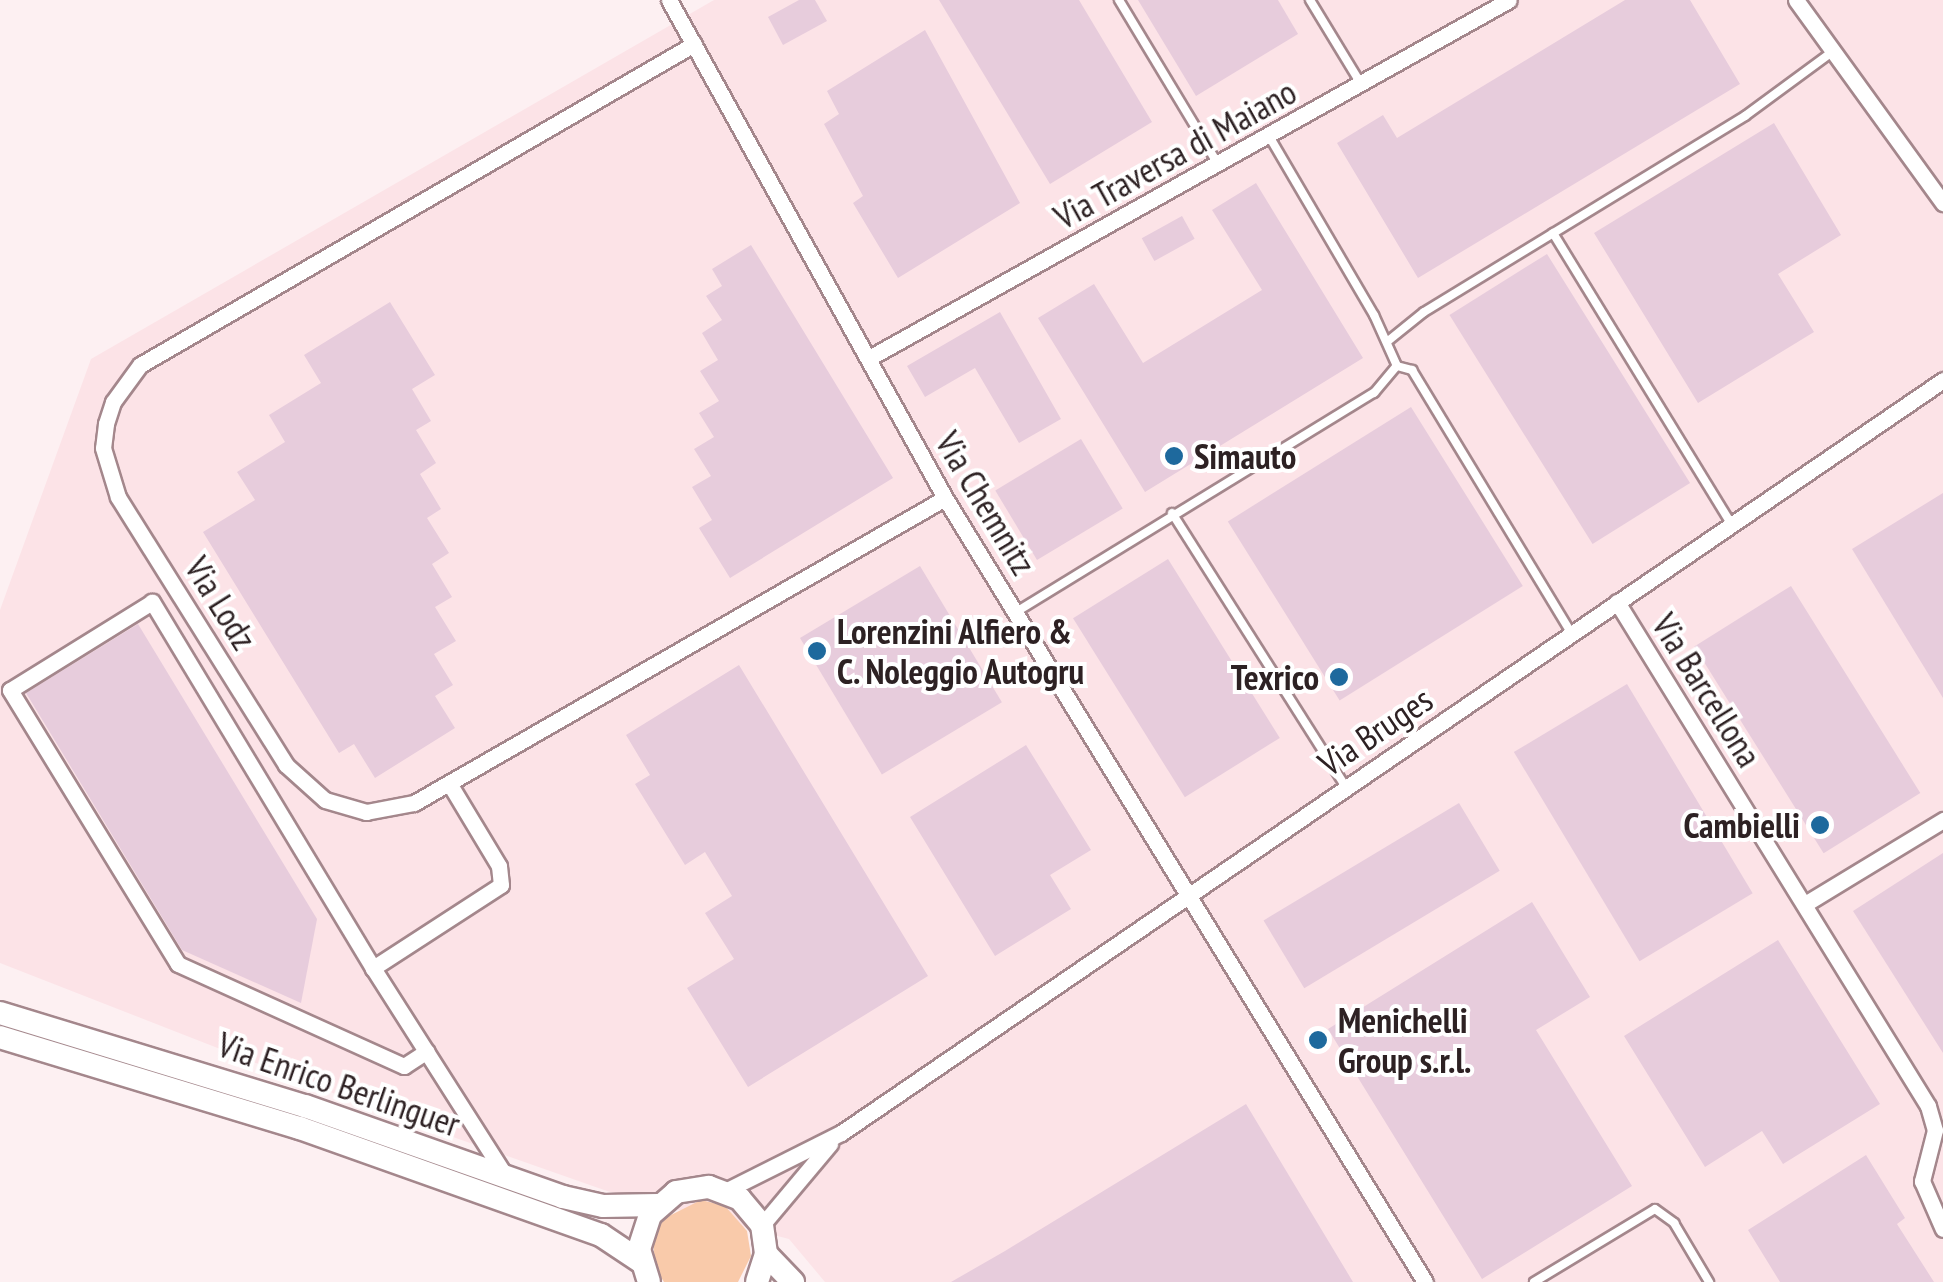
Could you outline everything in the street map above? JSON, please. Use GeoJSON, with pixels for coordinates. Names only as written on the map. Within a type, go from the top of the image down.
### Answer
{"type":"FeatureCollection","features":[{"type":"Feature","properties":{"kind":"main road","name":"Via Enrico Berlinguer"},"geometry":{"type":"LineString","coordinates":[[0,1013],[305,1106],[589,1204],[658,1205]]}},
{"type":"Feature","properties":{"kind":"main road","name":"Via Enrico Berlinguer"},"geometry":{"type":"LineString","coordinates":[[0,1037],[336,1140],[602,1236],[644,1272]]}},
{"type":"Feature","properties":{"kind":"main road","name":"Via Enrico Berlinguer"},"geometry":{"type":"LineString","coordinates":[[644,1272],[644,1226],[658,1205],[687,1189],[727,1190]]}},
{"type":"Feature","properties":{"kind":"main road"},"geometry":{"type":"LineString","coordinates":[[727,1190],[762,1225],[766,1254],[758,1282]]}},
{"type":"Feature","properties":{"kind":"main road"},"geometry":{"type":"LineString","coordinates":[[766,1254],[793,1282]]}},
{"type":"Feature","properties":{"kind":"street","name":"Via Chemnitz"},"geometry":{"type":"LineString","coordinates":[[669,0],[946,498],[1425,1282]]}},
{"type":"Feature","properties":{"kind":"street","name":"Via Traversa di Maiano"},"geometry":{"type":"LineString","coordinates":[[869,358],[1509,0]]}},
{"type":"Feature","properties":{"kind":"street"},"geometry":{"type":"LineString","coordinates":[[1796,0],[1943,203]]}},
{"type":"Feature","properties":{"kind":"street","name":"Via Lodz"},"geometry":{"type":"LineString","coordinates":[[694,44],[155,354],[113,402],[103,448],[118,496],[296,778],[326,800],[366,812],[402,809],[946,498]]}},
{"type":"Feature","properties":{"kind":"street","name":"Via Bruges"},"geometry":{"type":"LineString","coordinates":[[727,1190],[840,1133],[1943,380]]}},
{"type":"Feature","properties":{"kind":"street"},"geometry":{"type":"LineString","coordinates":[[427,1051],[404,1066],[178,964],[10,690],[152,602],[373,968],[427,1051],[507,1178]]}},
{"type":"Feature","properties":{"kind":"street","name":"Via Barcellona"},"geometry":{"type":"LineString","coordinates":[[1617,602],[1934,1116],[1922,1181],[1943,1229]]}},
{"type":"Feature","properties":{"kind":"street"},"geometry":{"type":"LineString","coordinates":[[373,968],[501,885],[499,866],[449,783]]}},
{"type":"Feature","properties":{"kind":"street"},"geometry":{"type":"LineString","coordinates":[[1805,904],[1943,820]]}},
{"type":"Feature","properties":{"kind":"street","name":"Via Bruges"},"geometry":{"type":"LineString","coordinates":[[762,1225],[840,1133]]}},
{"type":"Feature","properties":{"kind":"lane"},"geometry":{"type":"LineString","coordinates":[[1119,0],[1218,164]]}},
{"type":"Feature","properties":{"kind":"lane"},"geometry":{"type":"LineString","coordinates":[[1310,0],[1361,84]]}},
{"type":"Feature","properties":{"kind":"lane"},"geometry":{"type":"LineString","coordinates":[[1388,342],[1553,233],[1745,116],[1833,51]]}},
{"type":"Feature","properties":{"kind":"lane"},"geometry":{"type":"LineString","coordinates":[[1268,136],[1388,342],[1397,366]]}},
{"type":"Feature","properties":{"kind":"lane"},"geometry":{"type":"LineString","coordinates":[[1553,233],[1732,525]]}},
{"type":"Feature","properties":{"kind":"lane"},"geometry":{"type":"LineString","coordinates":[[1016,612],[1172,513],[1374,393],[1397,366]]}},
{"type":"Feature","properties":{"kind":"lane"},"geometry":{"type":"LineString","coordinates":[[1397,366],[1412,370],[1571,633]]}},
{"type":"Feature","properties":{"kind":"lane"},"geometry":{"type":"LineString","coordinates":[[1172,513],[1346,787]]}},
{"type":"Feature","properties":{"kind":"lane"},"geometry":{"type":"LineString","coordinates":[[1534,1282],[1655,1209],[1674,1223],[1709,1282]]}},
{"type":"Feature","properties":{"kind":"shaded area"},"geometry":{"type":"Polygon","coordinates":[[[714,0],[1943,0],[1943,1282],[825,1282],[789,1239],[607,1191],[379,1111],[0,963],[0,610],[91,359],[714,0]]]}},
{"type":"Feature","properties":{"kind":"shaded area"},"geometry":{"type":"Polygon","coordinates":[[[701,1200],[725,1206],[747,1231],[751,1256],[738,1282],[664,1282],[656,1269],[653,1243],[663,1219],[701,1200]]]}},
{"type":"Feature","properties":{"kind":"building"},"geometry":{"type":"Polygon","coordinates":[[[799,0],[815,0],[827,21],[783,45],[768,17],[799,0]]]}},
{"type":"Feature","properties":{"kind":"building"},"geometry":{"type":"Polygon","coordinates":[[[939,0],[1079,0],[1152,122],[1050,184],[939,0]]]}},
{"type":"Feature","properties":{"kind":"building"},"geometry":{"type":"Polygon","coordinates":[[[1138,0],[1278,0],[1298,34],[1196,96],[1138,0]]]}},
{"type":"Feature","properties":{"kind":"building"},"geometry":{"type":"Polygon","coordinates":[[[1625,0],[1690,0],[1740,84],[1418,278],[1337,143],[1383,115],[1397,138],[1625,0]]]}},
{"type":"Feature","properties":{"kind":"building"},"geometry":{"type":"Polygon","coordinates":[[[925,30],[1020,203],[898,278],[853,203],[863,196],[824,124],[839,114],[827,91],[925,30]]]}},
{"type":"Feature","properties":{"kind":"building"},"geometry":{"type":"Polygon","coordinates":[[[1774,123],[1841,235],[1778,274],[1814,332],[1698,403],[1594,233],[1774,123]]]}},
{"type":"Feature","properties":{"kind":"building"},"geometry":{"type":"Polygon","coordinates":[[[1256,183],[1363,358],[1145,492],[1038,318],[1094,284],[1143,363],[1262,290],[1212,210],[1256,183]]]}},
{"type":"Feature","properties":{"kind":"building"},"geometry":{"type":"Polygon","coordinates":[[[1182,216],[1195,239],[1154,261],[1142,238],[1182,216]]]}},
{"type":"Feature","properties":{"kind":"building"},"geometry":{"type":"Polygon","coordinates":[[[751,245],[893,478],[730,578],[699,528],[712,520],[692,487],[711,476],[694,449],[714,437],[699,413],[719,401],[700,371],[718,360],[702,333],[722,320],[706,296],[722,286],[712,269],[751,245]]]}},
{"type":"Feature","properties":{"kind":"building"},"geometry":{"type":"Polygon","coordinates":[[[1547,254],[1690,483],[1593,544],[1449,315],[1547,254]]]}},
{"type":"Feature","properties":{"kind":"building"},"geometry":{"type":"Polygon","coordinates":[[[390,302],[435,375],[412,389],[431,421],[416,430],[436,463],[420,474],[441,509],[427,518],[449,553],[432,564],[452,597],[435,607],[456,641],[434,654],[453,685],[435,696],[455,728],[375,778],[354,744],[339,753],[203,532],[255,500],[237,472],[285,442],[269,415],[321,383],[304,355],[390,302]]]}},
{"type":"Feature","properties":{"kind":"building"},"geometry":{"type":"Polygon","coordinates":[[[1000,312],[1061,419],[1019,443],[975,368],[925,397],[907,366],[1000,312]]]}},
{"type":"Feature","properties":{"kind":"building"},"geometry":{"type":"Polygon","coordinates":[[[1411,407],[1523,586],[1340,700],[1228,521],[1411,407]]]}},
{"type":"Feature","properties":{"kind":"building"},"geometry":{"type":"Polygon","coordinates":[[[1081,439],[1123,508],[1037,560],[995,491],[1081,439]]]}},
{"type":"Feature","properties":{"kind":"building"},"geometry":{"type":"Polygon","coordinates":[[[1943,493],[1943,698],[1852,549],[1943,493]]]}},
{"type":"Feature","properties":{"kind":"building"},"geometry":{"type":"Polygon","coordinates":[[[1168,559],[1280,738],[1185,797],[1073,618],[1168,559]]]}},
{"type":"Feature","properties":{"kind":"building"},"geometry":{"type":"Polygon","coordinates":[[[920,566],[1002,702],[882,774],[800,638],[920,566]]]}},
{"type":"Feature","properties":{"kind":"building"},"geometry":{"type":"Polygon","coordinates":[[[1791,586],[1920,793],[1824,853],[1694,646],[1791,586]]]}},
{"type":"Feature","properties":{"kind":"building"},"geometry":{"type":"Polygon","coordinates":[[[138,624],[317,919],[301,1003],[182,950],[26,693],[138,624]]]}},
{"type":"Feature","properties":{"kind":"building"},"geometry":{"type":"Polygon","coordinates":[[[739,665],[928,976],[748,1087],[687,988],[734,959],[705,913],[732,896],[705,852],[685,865],[635,784],[650,775],[626,735],[739,665]]]}},
{"type":"Feature","properties":{"kind":"building"},"geometry":{"type":"Polygon","coordinates":[[[1627,684],[1753,893],[1640,961],[1514,752],[1627,684]]]}},
{"type":"Feature","properties":{"kind":"building"},"geometry":{"type":"Polygon","coordinates":[[[1026,745],[1091,850],[1050,875],[1071,909],[995,956],[910,817],[1026,745]]]}},
{"type":"Feature","properties":{"kind":"building"},"geometry":{"type":"Polygon","coordinates":[[[1459,803],[1500,871],[1304,988],[1264,920],[1459,803]]]}},
{"type":"Feature","properties":{"kind":"building"},"geometry":{"type":"Polygon","coordinates":[[[1943,853],[1943,1053],[1853,911],[1943,853]]]}},
{"type":"Feature","properties":{"kind":"building"},"geometry":{"type":"Polygon","coordinates":[[[1532,902],[1590,997],[1536,1030],[1632,1186],[1482,1279],[1328,1029],[1532,902]]]}},
{"type":"Feature","properties":{"kind":"building"},"geometry":{"type":"Polygon","coordinates":[[[1778,940],[1880,1104],[1783,1164],[1762,1131],[1705,1167],[1624,1036],[1778,940]]]}},
{"type":"Feature","properties":{"kind":"building"},"geometry":{"type":"Polygon","coordinates":[[[1246,1104],[1353,1282],[951,1282],[1005,1251],[1246,1104]]]}},
{"type":"Feature","properties":{"kind":"building"},"geometry":{"type":"Polygon","coordinates":[[[1866,1155],[1905,1218],[1897,1224],[1934,1282],[1780,1282],[1748,1230],[1866,1155]]]}},
{"type":"Feature","properties":{"kind":"place","name":"Simauto"},"geometry":{"type":"Point","coordinates":[1174,456]}},
{"type":"Feature","properties":{"kind":"place","name":"Lorenzini Alfiero & C. Noleggio Autogru"},"geometry":{"type":"Point","coordinates":[817,651]}},
{"type":"Feature","properties":{"kind":"place","name":"Texrico"},"geometry":{"type":"Point","coordinates":[1339,677]}},
{"type":"Feature","properties":{"kind":"place","name":"Cambielli"},"geometry":{"type":"Point","coordinates":[1820,825]}},
{"type":"Feature","properties":{"kind":"place","name":"Menichelli Group s.r.l."},"geometry":{"type":"Point","coordinates":[1318,1040]}}]}
